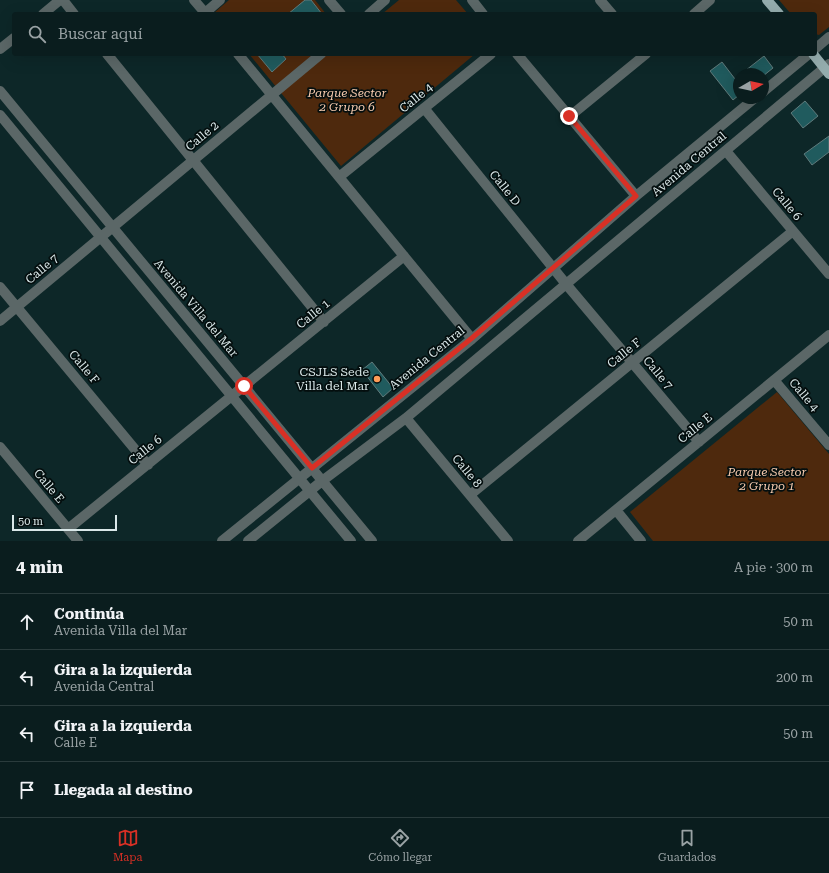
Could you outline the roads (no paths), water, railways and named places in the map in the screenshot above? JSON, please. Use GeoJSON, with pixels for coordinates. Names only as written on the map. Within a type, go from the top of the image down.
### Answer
{"type":"FeatureCollection","features":[{"type":"Feature","properties":{"kind":"main road"},"geometry":{"type":"LineString","coordinates":[[767,0],[777,12]]}},
{"type":"Feature","properties":{"kind":"main road"},"geometry":{"type":"LineString","coordinates":[[815,56],[827,68]]}},
{"type":"Feature","properties":{"kind":"street"},"geometry":{"type":"LineString","coordinates":[[46,12],[62,0],[72,12]]}},
{"type":"Feature","properties":{"kind":"street"},"geometry":{"type":"LineString","coordinates":[[194,0],[203,12]]}},
{"type":"Feature","properties":{"kind":"street"},"geometry":{"type":"LineString","coordinates":[[207,12],[220,0]]}},
{"type":"Feature","properties":{"kind":"street"},"geometry":{"type":"LineString","coordinates":[[329,0],[339,12]]}},
{"type":"Feature","properties":{"kind":"street"},"geometry":{"type":"LineString","coordinates":[[371,12],[386,0]]}},
{"type":"Feature","properties":{"kind":"street"},"geometry":{"type":"LineString","coordinates":[[472,0],[481,12]]}},
{"type":"Feature","properties":{"kind":"street"},"geometry":{"type":"LineString","coordinates":[[600,0],[610,12]]}},
{"type":"Feature","properties":{"kind":"street"},"geometry":{"type":"LineString","coordinates":[[696,12],[710,0]]}},
{"type":"Feature","properties":{"kind":"street"},"geometry":{"type":"LineString","coordinates":[[817,47],[829,37]]}},
{"type":"Feature","properties":{"kind":"street"},"geometry":{"type":"LineString","coordinates":[[0,49],[12,40]]}},
{"type":"Feature","properties":{"kind":"street"},"geometry":{"type":"LineString","coordinates":[[108,56],[324,322]]}},
{"type":"Feature","properties":{"kind":"street"},"geometry":{"type":"LineString","coordinates":[[240,56],[472,338]]}},
{"type":"Feature","properties":{"kind":"street","name":"Calle 2"},"geometry":{"type":"LineString","coordinates":[[101,237],[319,56]]}},
{"type":"Feature","properties":{"kind":"street","name":"Calle 4"},"geometry":{"type":"LineString","coordinates":[[339,177],[489,56]]}},
{"type":"Feature","properties":{"kind":"street"},"geometry":{"type":"LineString","coordinates":[[519,56],[636,196]]}},
{"type":"Feature","properties":{"kind":"street"},"geometry":{"type":"LineString","coordinates":[[569,116],[643,56]]}},
{"type":"Feature","properties":{"kind":"street"},"geometry":{"type":"LineString","coordinates":[[769,87],[807,56]]}},
{"type":"Feature","properties":{"kind":"street","name":"Avenida Central"},"geometry":{"type":"LineString","coordinates":[[248,541],[322,481],[406,418],[827,68]]}},
{"type":"Feature","properties":{"kind":"street","name":"Avenida Villa del Mar"},"geometry":{"type":"LineString","coordinates":[[0,91],[113,227],[238,391],[300,478],[351,541]]}},
{"type":"Feature","properties":{"kind":"street","name":"Avenida Central"},"geometry":{"type":"LineString","coordinates":[[222,541],[472,338],[636,196],[748,104]]}},
{"type":"Feature","properties":{"kind":"street","name":"Calle D"},"geometry":{"type":"LineString","coordinates":[[424,108],[566,284]]}},
{"type":"Feature","properties":{"kind":"street","name":"Avenida Villa del Mar"},"geometry":{"type":"LineString","coordinates":[[0,115],[101,237],[238,391],[312,468],[372,541]]}},
{"type":"Feature","properties":{"kind":"street","name":"Calle 6"},"geometry":{"type":"LineString","coordinates":[[726,151],[829,274]]}},
{"type":"Feature","properties":{"kind":"street","name":"Calle F"},"geometry":{"type":"LineString","coordinates":[[470,496],[793,231]]}},
{"type":"Feature","properties":{"kind":"street","name":"Calle 7"},"geometry":{"type":"LineString","coordinates":[[0,321],[101,237]]}},
{"type":"Feature","properties":{"kind":"street","name":"Calle 1"},"geometry":{"type":"LineString","coordinates":[[238,391],[404,256]]}},
{"type":"Feature","properties":{"kind":"street","name":"Calle 7"},"geometry":{"type":"LineString","coordinates":[[566,284],[699,442]]}},
{"type":"Feature","properties":{"kind":"street","name":"Calle F"},"geometry":{"type":"LineString","coordinates":[[0,287],[148,465]]}},
{"type":"Feature","properties":{"kind":"street","name":"Calle E"},"geometry":{"type":"LineString","coordinates":[[578,541],[829,335]]}},
{"type":"Feature","properties":{"kind":"street","name":"Calle 4"},"geometry":{"type":"LineString","coordinates":[[774,380],[829,445]]}},
{"type":"Feature","properties":{"kind":"street","name":"Calle 6"},"geometry":{"type":"LineString","coordinates":[[68,530],[238,391]]}},
{"type":"Feature","properties":{"kind":"street","name":"Calle 8"},"geometry":{"type":"LineString","coordinates":[[406,418],[508,541]]}},
{"type":"Feature","properties":{"kind":"street","name":"Calle E"},"geometry":{"type":"LineString","coordinates":[[1,451],[78,541]]}},
{"type":"Feature","properties":{"kind":"street"},"geometry":{"type":"LineString","coordinates":[[616,510],[641,541]]}},
{"type":"Feature","properties":{"kind":"place","name":"CSJLS Sede Villa del Mar"},"geometry":{"type":"Point","coordinates":[377,379]}},
{"type":"Feature","properties":{"kind":"park label","name":"Parque Sector 2 Grupo 6"},"geometry":{"type":"Point","coordinates":[347,100]}},
{"type":"Feature","properties":{"kind":"park label","name":"Parque Sector 2 Grupo 1"},"geometry":{"type":"Point","coordinates":[767,479]}}]}
